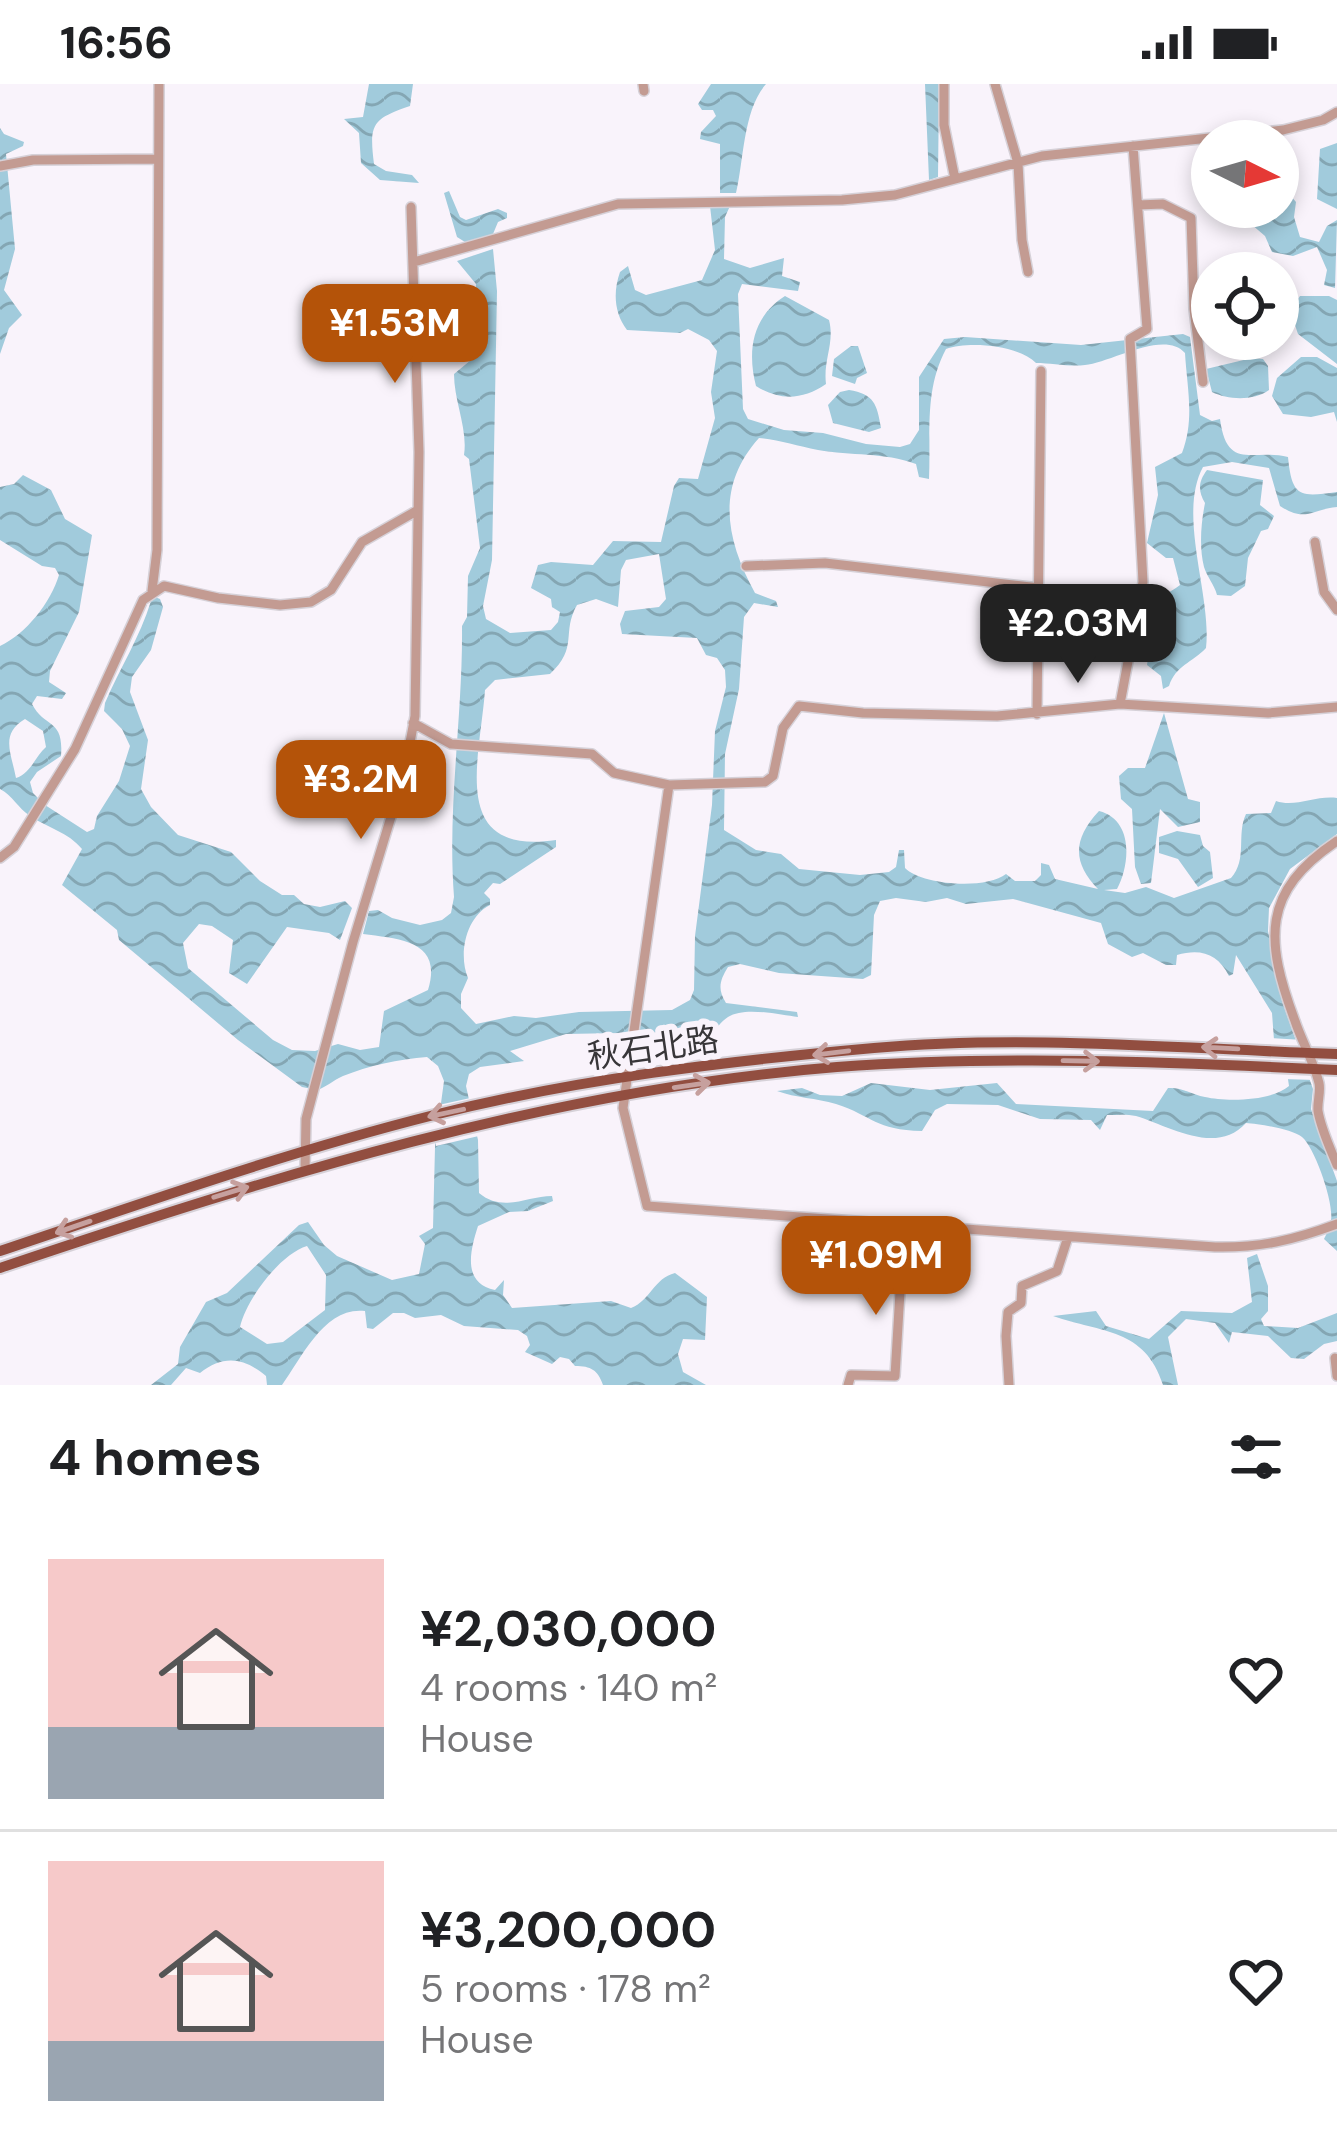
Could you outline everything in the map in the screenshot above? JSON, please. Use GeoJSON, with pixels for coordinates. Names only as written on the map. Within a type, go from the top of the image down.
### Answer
{"type":"FeatureCollection","features":[{"type":"Feature","properties":{"kind":"main road","name":"秋石北路"},"geometry":{"type":"LineString","coordinates":[[0,1251],[434,1115],[627,1079],[878,1047],[1148,1045],[1337,1054]]}},
{"type":"Feature","properties":{"kind":"main road","name":"秋石北路"},"geometry":{"type":"LineString","coordinates":[[0,1268],[305,1170],[485,1121],[627,1096],[837,1067],[1001,1060],[1337,1070]]}},
{"type":"Feature","properties":{"kind":"street"},"geometry":{"type":"LineString","coordinates":[[152,591],[157,550],[159,84]]}},
{"type":"Feature","properties":{"kind":"street"},"geometry":{"type":"LineString","coordinates":[[944,84],[944,125],[955,179]]}},
{"type":"Feature","properties":{"kind":"street"},"geometry":{"type":"LineString","coordinates":[[995,84],[1018,163],[1028,272]]}},
{"type":"Feature","properties":{"kind":"street"},"geometry":{"type":"LineString","coordinates":[[414,262],[618,204],[895,195],[1018,163],[1283,130],[1323,121],[1337,112]]}},
{"type":"Feature","properties":{"kind":"street"},"geometry":{"type":"LineString","coordinates":[[1120,704],[1143,582],[1130,339],[1147,329],[1133,146]]}},
{"type":"Feature","properties":{"kind":"street"},"geometry":{"type":"LineString","coordinates":[[0,166],[33,160],[158,159]]}},
{"type":"Feature","properties":{"kind":"street"},"geometry":{"type":"LineString","coordinates":[[1138,205],[1163,204],[1191,218],[1194,309],[1203,382]]}},
{"type":"Feature","properties":{"kind":"street"},"geometry":{"type":"LineString","coordinates":[[305,1170],[306,1119],[404,774],[413,723],[418,510],[411,207]]}},
{"type":"Feature","properties":{"kind":"street"},"geometry":{"type":"LineString","coordinates":[[1037,714],[1041,371]]}},
{"type":"Feature","properties":{"kind":"street"},"geometry":{"type":"LineString","coordinates":[[0,858],[14,847],[75,749],[143,600],[152,591],[164,586],[218,598],[311,602],[331,590],[362,542],[418,510]]}},
{"type":"Feature","properties":{"kind":"street"},"geometry":{"type":"LineString","coordinates":[[1315,542],[1324,592],[1337,610]]}},
{"type":"Feature","properties":{"kind":"street"},"geometry":{"type":"LineString","coordinates":[[746,566],[825,562],[1039,588]]}},
{"type":"Feature","properties":{"kind":"street"},"geometry":{"type":"LineString","coordinates":[[413,723],[451,744],[592,754],[614,773],[670,785],[765,782],[772,776],[784,728],[799,706],[863,713],[1037,714],[1120,704],[1268,713],[1337,706]]}},
{"type":"Feature","properties":{"kind":"street"},"geometry":{"type":"LineString","coordinates":[[670,785],[623,1108],[647,1206],[1258,1248],[1337,1224]]}},
{"type":"Feature","properties":{"kind":"street"},"geometry":{"type":"LineString","coordinates":[[1337,841],[1297,873],[1274,914],[1292,1014],[1320,1087],[1318,1109],[1337,1165]]}},
{"type":"Feature","properties":{"kind":"street"},"geometry":{"type":"LineString","coordinates":[[848,1385],[851,1376],[895,1381],[904,1225]]}},
{"type":"Feature","properties":{"kind":"street"},"geometry":{"type":"LineString","coordinates":[[1009,1385],[1009,1312],[1021,1303],[1022,1286],[1057,1271],[1068,1237]]}},
{"type":"Feature","properties":{"kind":"street"},"geometry":{"type":"LineString","coordinates":[[1335,1358],[1337,1376]]}},
{"type":"Feature","properties":{"kind":"water"},"geometry":{"type":"Polygon","coordinates":[[[369,84],[413,84],[410,106],[376,125],[373,151],[374,164],[412,175],[419,183],[380,180],[361,163],[359,133],[344,119],[363,117],[369,84]]]}},
{"type":"Feature","properties":{"kind":"water"},"geometry":{"type":"Polygon","coordinates":[[[711,84],[766,84],[749,121],[736,193],[720,193],[720,144],[700,139],[716,116],[698,104],[711,84]]]}},
{"type":"Feature","properties":{"kind":"water"},"geometry":{"type":"Polygon","coordinates":[[[925,84],[938,84],[939,89],[938,177],[929,180],[925,84]]]}},
{"type":"Feature","properties":{"kind":"water"},"geometry":{"type":"Polygon","coordinates":[[[0,128],[24,142],[6,154],[15,249],[4,290],[22,315],[9,328],[0,354],[0,128]]]}},
{"type":"Feature","properties":{"kind":"water"},"geometry":{"type":"Polygon","coordinates":[[[1337,143],[1337,209],[1317,199],[1320,149],[1337,143]]]}},
{"type":"Feature","properties":{"kind":"water"},"geometry":{"type":"Polygon","coordinates":[[[449,191],[460,217],[466,220],[498,209],[507,218],[498,222],[493,234],[465,242],[457,237],[444,193],[449,191]]]}},
{"type":"Feature","properties":{"kind":"water"},"geometry":{"type":"Polygon","coordinates":[[[710,206],[730,206],[725,217],[724,259],[750,268],[784,258],[782,276],[800,282],[798,291],[742,284],[738,294],[743,409],[748,419],[784,430],[900,447],[910,444],[919,430],[919,377],[944,339],[1081,345],[1183,334],[1190,337],[1200,415],[1220,419],[1229,446],[1244,455],[1288,457],[1292,480],[1300,492],[1337,492],[1337,507],[1296,514],[1280,506],[1269,468],[1232,462],[1203,467],[1193,508],[1206,648],[1163,689],[1161,676],[1147,665],[1159,648],[1149,614],[1158,599],[1180,585],[1173,558],[1147,543],[1158,495],[1155,467],[1182,453],[1188,428],[1185,353],[1176,347],[1151,346],[1079,365],[1036,363],[1018,352],[993,346],[946,349],[931,396],[929,479],[919,477],[916,464],[904,460],[759,438],[736,475],[731,495],[732,534],[755,593],[776,601],[778,607],[754,603],[744,617],[739,689],[725,754],[724,830],[756,850],[781,854],[799,869],[860,875],[889,872],[896,867],[899,850],[904,850],[905,868],[939,882],[969,884],[1006,874],[1015,881],[1035,881],[1041,875],[1041,863],[1049,865],[1055,879],[1098,889],[1084,870],[1079,851],[1084,832],[1099,811],[1118,824],[1126,844],[1125,868],[1117,889],[1104,890],[1125,893],[1146,887],[1174,898],[1231,878],[1239,863],[1246,814],[1271,813],[1276,801],[1337,798],[1337,834],[1290,869],[1269,908],[1268,931],[1282,1001],[1313,1089],[1311,1109],[1337,1181],[1337,1251],[1324,1239],[1331,1212],[1318,1164],[1302,1137],[1283,1129],[1246,1123],[1234,1133],[1207,1138],[1136,1116],[1107,1115],[1100,1130],[1091,1120],[1040,1119],[998,1105],[947,1104],[935,1110],[922,1131],[906,1130],[836,1104],[777,1091],[802,1088],[842,1096],[871,1083],[930,1090],[997,1083],[1016,1104],[1153,1111],[1168,1088],[1237,1100],[1272,1095],[1289,1086],[1285,1059],[1274,1040],[1272,1013],[1236,955],[1229,976],[1220,962],[1201,953],[1177,955],[1176,965],[1143,953],[1132,957],[1108,944],[1101,923],[1013,899],[966,904],[947,898],[926,902],[896,898],[880,901],[874,915],[871,975],[863,979],[779,973],[740,964],[728,967],[721,985],[726,1003],[797,1012],[798,1017],[735,1014],[693,1051],[673,1032],[566,1034],[510,1051],[524,1061],[480,1067],[469,1074],[466,1086],[478,1140],[479,1193],[497,1202],[552,1196],[553,1201],[478,1226],[471,1255],[477,1281],[495,1290],[504,1280],[503,1295],[512,1308],[611,1301],[631,1308],[675,1273],[707,1297],[705,1340],[683,1339],[678,1354],[683,1372],[706,1385],[603,1385],[593,1370],[575,1366],[569,1359],[560,1357],[552,1364],[525,1352],[530,1345],[518,1330],[464,1326],[441,1315],[415,1318],[404,1313],[393,1313],[373,1329],[367,1328],[365,1311],[351,1312],[326,1325],[282,1385],[267,1385],[266,1376],[258,1370],[233,1361],[200,1373],[186,1368],[171,1385],[151,1385],[178,1364],[180,1347],[206,1302],[227,1293],[299,1225],[308,1222],[337,1256],[392,1280],[419,1274],[425,1244],[419,1236],[433,1228],[435,1147],[444,1081],[438,1066],[427,1057],[363,1069],[317,1090],[302,1087],[119,940],[117,930],[62,885],[82,849],[30,816],[0,789],[0,646],[36,616],[59,575],[55,568],[42,566],[0,540],[0,487],[14,484],[23,475],[51,490],[65,519],[92,535],[79,612],[50,671],[49,682],[66,693],[62,699],[37,696],[32,704],[57,729],[61,744],[61,756],[30,782],[33,793],[87,832],[94,829],[119,781],[130,746],[122,729],[104,711],[105,703],[151,601],[160,599],[163,607],[151,650],[132,677],[130,692],[148,740],[141,789],[151,807],[178,835],[231,852],[282,895],[294,895],[304,904],[320,907],[345,901],[352,908],[340,940],[329,933],[287,927],[247,984],[229,973],[233,940],[212,926],[199,924],[183,943],[188,968],[273,1040],[292,1050],[315,1051],[338,1044],[360,1050],[379,1047],[384,1011],[428,990],[431,974],[430,961],[415,946],[363,934],[369,911],[420,925],[451,913],[454,897],[452,829],[462,626],[467,617],[468,576],[480,548],[454,374],[477,355],[476,284],[457,261],[493,249],[497,291],[492,560],[483,606],[486,619],[510,633],[551,630],[558,622],[560,612],[552,607],[551,599],[531,588],[538,565],[593,565],[613,541],[661,542],[674,486],[679,478],[698,479],[715,418],[711,392],[717,351],[709,340],[688,329],[680,333],[627,330],[619,317],[616,295],[620,272],[628,266],[635,290],[646,295],[702,280],[715,250],[710,206]],[[659,554],[626,560],[618,607],[596,599],[577,605],[564,656],[550,674],[495,680],[485,690],[477,772],[485,818],[499,833],[522,841],[556,840],[556,847],[484,893],[490,905],[475,918],[466,937],[468,978],[461,994],[461,1008],[476,1024],[514,1016],[672,1010],[690,1000],[694,990],[695,936],[725,670],[717,658],[706,655],[697,638],[622,634],[625,611],[659,607],[666,599],[659,554]],[[25,719],[12,731],[10,752],[16,778],[46,747],[43,731],[25,719]],[[307,1246],[286,1258],[249,1304],[240,1327],[267,1344],[283,1342],[325,1310],[326,1275],[307,1246]]]}},
{"type":"Feature","properties":{"kind":"water"},"geometry":{"type":"Polygon","coordinates":[[[1337,220],[1335,288],[1324,285],[1327,270],[1317,247],[1299,254],[1272,252],[1256,228],[1297,228],[1300,237],[1319,242],[1327,226],[1337,220]]]}},
{"type":"Feature","properties":{"kind":"water"},"geometry":{"type":"Polygon","coordinates":[[[785,296],[829,320],[830,328],[826,384],[791,397],[756,386],[752,360],[759,324],[785,296]]]}},
{"type":"Feature","properties":{"kind":"water"},"geometry":{"type":"Polygon","coordinates":[[[1299,297],[1337,300],[1337,364],[1299,335],[1299,297]]]}},
{"type":"Feature","properties":{"kind":"water"},"geometry":{"type":"Polygon","coordinates":[[[858,346],[867,373],[855,384],[832,376],[834,359],[858,346]]]}},
{"type":"Feature","properties":{"kind":"water"},"geometry":{"type":"Polygon","coordinates":[[[1317,357],[1337,368],[1337,422],[1334,412],[1311,417],[1283,414],[1272,396],[1277,378],[1299,359],[1317,357]]]}},
{"type":"Feature","properties":{"kind":"water"},"geometry":{"type":"Polygon","coordinates":[[[1264,360],[1269,390],[1256,396],[1226,397],[1212,392],[1206,369],[1264,360]]]}},
{"type":"Feature","properties":{"kind":"water"},"geometry":{"type":"Polygon","coordinates":[[[849,390],[873,402],[881,428],[869,432],[833,423],[828,405],[840,392],[849,390]]]}},
{"type":"Feature","properties":{"kind":"water"},"geometry":{"type":"Polygon","coordinates":[[[1207,470],[1263,480],[1260,505],[1274,516],[1248,558],[1245,586],[1231,596],[1217,595],[1202,559],[1205,503],[1200,486],[1207,470]]]}},
{"type":"Feature","properties":{"kind":"water"},"geometry":{"type":"Polygon","coordinates":[[[1164,713],[1188,799],[1200,802],[1200,822],[1178,827],[1160,809],[1151,883],[1141,884],[1135,867],[1132,809],[1121,799],[1119,776],[1128,768],[1145,768],[1164,713]]]}},
{"type":"Feature","properties":{"kind":"water"},"geometry":{"type":"Polygon","coordinates":[[[1177,831],[1200,835],[1210,852],[1213,878],[1198,887],[1178,859],[1159,853],[1159,837],[1177,831]]]}},
{"type":"Feature","properties":{"kind":"water"},"geometry":{"type":"Polygon","coordinates":[[[1257,1254],[1268,1286],[1268,1311],[1261,1319],[1264,1326],[1298,1328],[1337,1313],[1337,1341],[1304,1359],[1291,1358],[1268,1336],[1232,1332],[1229,1343],[1215,1323],[1186,1319],[1168,1337],[1178,1385],[1163,1385],[1155,1366],[1133,1343],[1053,1316],[1096,1311],[1106,1326],[1149,1339],[1181,1311],[1232,1313],[1252,1302],[1247,1258],[1257,1254]]]}},
{"type":"Feature","properties":{"kind":"pier"},"geometry":{"type":"Polygon","coordinates":[[[1268,1038],[1303,1040],[1316,1080],[1282,1079],[1268,1038]]]}},
{"type":"Feature","properties":{"kind":"pier"},"geometry":{"type":"Polygon","coordinates":[[[475,1097],[483,1135],[436,1146],[434,1106],[475,1097]]]}}]}
